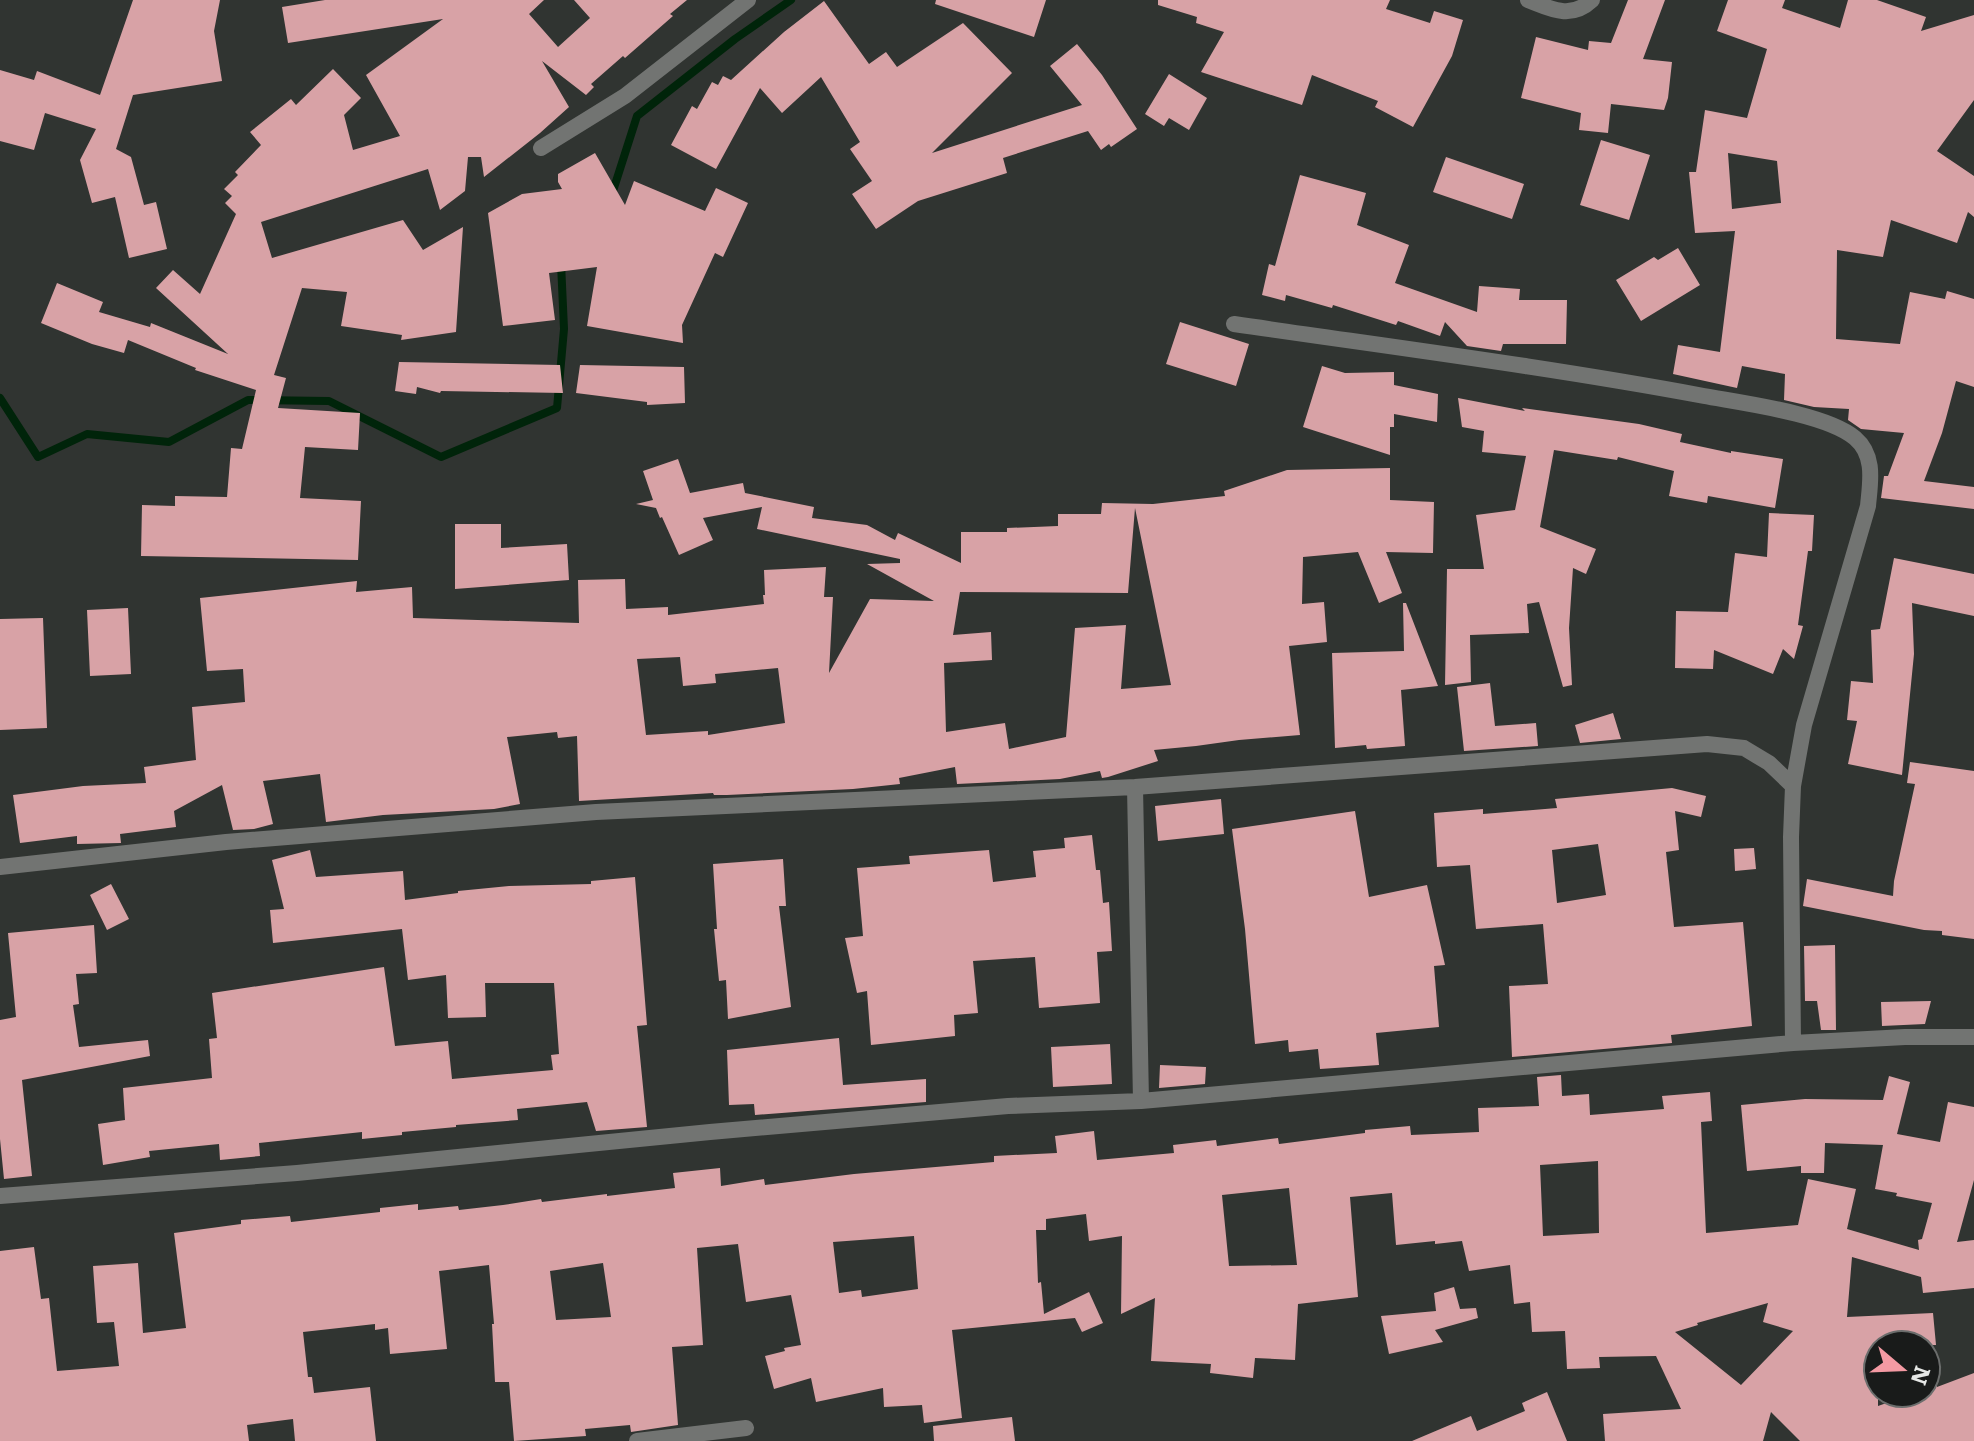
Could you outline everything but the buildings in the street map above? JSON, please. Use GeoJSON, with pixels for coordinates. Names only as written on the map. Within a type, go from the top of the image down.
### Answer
{"type":"FeatureCollection","features":[{"type":"Feature","properties":{"kind":"street"},"geometry":{"type":"LineString","coordinates":[[541,148],[625,96],[748,0]]}},
{"type":"Feature","properties":{"kind":"street"},"geometry":{"type":"LineString","coordinates":[[1528,0],[1556,11],[1574,11],[1592,0]]}},
{"type":"Feature","properties":{"kind":"street"},"geometry":{"type":"LineString","coordinates":[[1234,324],[1758,405],[1835,427],[1855,439],[1869,456],[1871,480],[1868,506],[1804,725],[1793,786],[1793,1043]]}},
{"type":"Feature","properties":{"kind":"street"},"geometry":{"type":"LineString","coordinates":[[0,867],[226,842],[596,812],[1135,787],[1707,744],[1744,748],[1769,763],[1793,786]]}},
{"type":"Feature","properties":{"kind":"street"},"geometry":{"type":"LineString","coordinates":[[1135,787],[1141,1101]]}},
{"type":"Feature","properties":{"kind":"street"},"geometry":{"type":"LineString","coordinates":[[0,1196],[297,1173],[1008,1106],[1141,1101],[1793,1043],[1974,1037]]}},
{"type":"Feature","properties":{"kind":"street"},"geometry":{"type":"LineString","coordinates":[[637,1441],[746,1428]]}},
{"type":"Feature","properties":{"kind":"waterway"},"geometry":{"type":"LineString","coordinates":[[612,194],[637,116],[735,39],[791,0]]}},
{"type":"Feature","properties":{"kind":"waterway"},"geometry":{"type":"LineString","coordinates":[[0,398],[38,457],[87,434],[169,442],[248,400],[329,401],[441,457],[557,408],[564,329],[561,263]]}}]}
